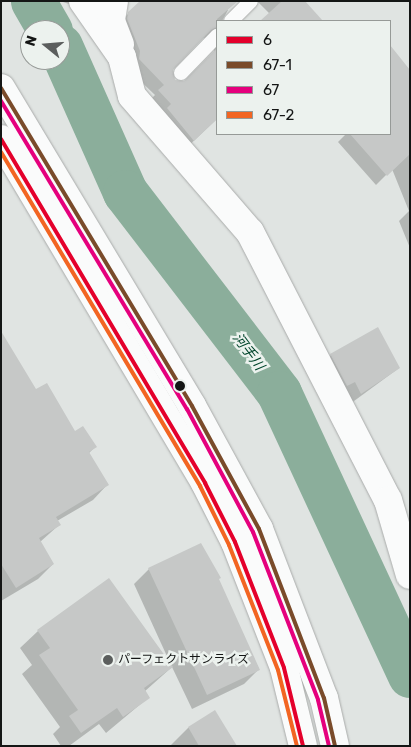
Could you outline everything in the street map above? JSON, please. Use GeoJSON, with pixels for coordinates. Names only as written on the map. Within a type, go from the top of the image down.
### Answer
{"type":"FeatureCollection","features":[{"type":"Feature","properties":{"kind":"main road"},"geometry":{"type":"LineString","coordinates":[[83,1],[122,57],[132,96],[250,232],[388,500],[410,575]]}},
{"type":"Feature","properties":{"kind":"main road"},"geometry":{"type":"LineString","coordinates":[[114,1],[111,21],[132,72],[132,96]]}},
{"type":"Feature","properties":{"kind":"main road"},"geometry":{"type":"LineString","coordinates":[[1,88],[192,406],[259,529],[324,698],[335,746]]}},
{"type":"Feature","properties":{"kind":"main road"},"geometry":{"type":"LineString","coordinates":[[1,139],[210,492],[238,551],[284,668],[303,746]]}},
{"type":"Feature","properties":{"kind":"lane"},"geometry":{"type":"LineString","coordinates":[[232,20],[251,1]]}},
{"type":"Feature","properties":{"kind":"lane"},"geometry":{"type":"LineString","coordinates":[[181,73],[216,37]]}},
{"type":"Feature","properties":{"kind":"building"},"geometry":{"type":"Polygon","coordinates":[[[140,1],[238,1],[216,20],[216,28],[211,30],[173,70],[175,80],[184,81],[216,49],[216,120],[194,141],[167,108],[171,104],[158,90],[164,85],[139,59],[140,51],[127,19],[128,12],[140,1]]]}},
{"type":"Feature","properties":{"kind":"building"},"geometry":{"type":"Polygon","coordinates":[[[282,1],[305,1],[322,20],[261,20],[282,1]]]}},
{"type":"Feature","properties":{"kind":"building"},"geometry":{"type":"Polygon","coordinates":[[[391,46],[410,70],[410,154],[387,176],[351,135],[391,135],[391,46]]]}},
{"type":"Feature","properties":{"kind":"building"},"geometry":{"type":"Polygon","coordinates":[[[378,327],[400,368],[361,394],[355,382],[347,386],[330,354],[378,327]]]}},
{"type":"Feature","properties":{"kind":"building"},"geometry":{"type":"Polygon","coordinates":[[[1,331],[36,389],[47,383],[75,431],[83,426],[97,447],[89,452],[109,485],[56,517],[61,525],[39,538],[54,564],[16,588],[1,564],[1,331]]]}},
{"type":"Feature","properties":{"kind":"building"},"geometry":{"type":"Polygon","coordinates":[[[201,543],[221,578],[219,579],[260,670],[207,695],[148,568],[201,543]]]}},
{"type":"Feature","properties":{"kind":"building","name":"パーフェクトサンライズ"},"geometry":{"type":"Polygon","coordinates":[[[109,578],[173,667],[144,688],[150,698],[123,717],[117,708],[81,733],[69,716],[78,710],[39,655],[50,648],[37,630],[109,578]]]}},
{"type":"Feature","properties":{"kind":"building"},"geometry":{"type":"Polygon","coordinates":[[[215,710],[237,746],[199,746],[188,727],[215,710]]]}},
{"type":"Feature","properties":{"kind":"waterway","name":"河手川"},"geometry":{"type":"LineString","coordinates":[[33,1],[44,20]]}},
{"type":"Feature","properties":{"kind":"waterway","name":"河手川"},"geometry":{"type":"LineString","coordinates":[[70,68],[125,192],[279,393],[410,675]]}},
{"type":"Feature","properties":{"kind":"transit line","name":"67-1"},"geometry":{"type":"LineString","coordinates":[[1,88],[192,406],[259,529],[324,698],[335,746]]}},
{"type":"Feature","properties":{"kind":"transit line","name":"67"},"geometry":{"type":"LineString","coordinates":[[1,101],[187,409],[253,532],[318,700],[329,746]]}},
{"type":"Feature","properties":{"kind":"transit line","name":"6"},"geometry":{"type":"LineString","coordinates":[[1,139],[205,483],[235,542],[284,668],[303,746]]}},
{"type":"Feature","properties":{"kind":"transit line","name":"67-2"},"geometry":{"type":"LineString","coordinates":[[1,152],[200,486],[229,545],[278,670],[297,746]]}},
{"type":"Feature","properties":{"kind":"place","name":"パーフェクトサンライズ"},"geometry":{"type":"Point","coordinates":[108,660]}}]}
